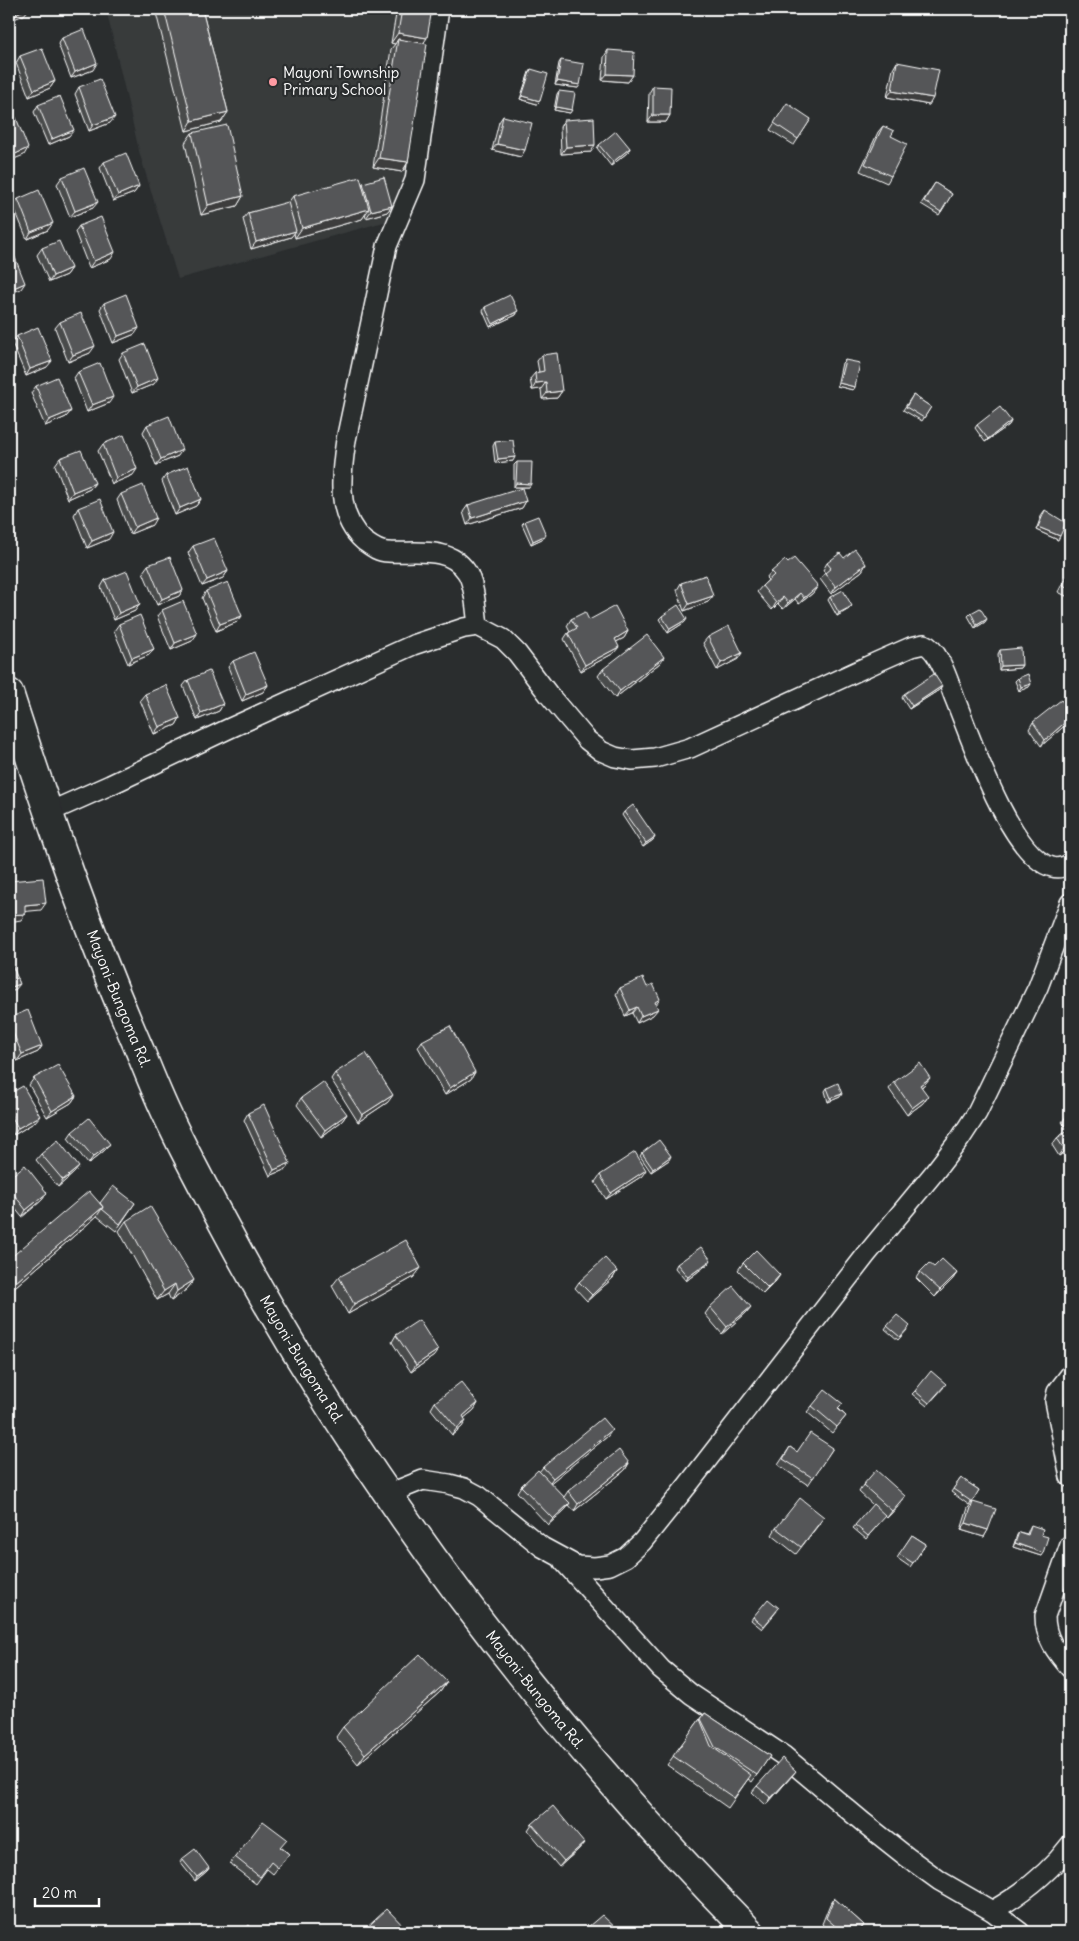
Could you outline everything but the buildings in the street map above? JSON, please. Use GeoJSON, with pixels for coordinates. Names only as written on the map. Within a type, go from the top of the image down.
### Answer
{"type":"FeatureCollection","features":[{"type":"Feature","properties":{"kind":"main road","name":"Mayoni-Bungoma Rd."},"geometry":{"type":"LineString","coordinates":[[9,693],[47,813],[77,898],[115,994],[171,1124],[210,1201],[267,1304],[347,1436],[483,1625],[562,1726],[681,1862],[750,1932]]}},
{"type":"Feature","properties":{"kind":"street"},"geometry":{"type":"LineString","coordinates":[[439,9],[415,180],[392,231],[382,267],[346,440],[342,489],[345,508],[353,529],[374,548],[387,552],[426,551],[438,553],[451,559],[466,570],[471,584],[478,626]]}},
{"type":"Feature","properties":{"kind":"street"},"geometry":{"type":"LineString","coordinates":[[47,813],[412,644],[464,628],[478,626],[503,639],[517,653],[587,740],[600,751],[632,760],[655,758],[690,748],[919,644],[928,646],[933,650],[942,666],[984,771],[1012,830],[1028,851],[1042,863],[1051,867],[1061,868],[1070,864]]}},
{"type":"Feature","properties":{"kind":"street"},"geometry":{"type":"LineString","coordinates":[[388,1494],[423,1480],[464,1488],[479,1496],[542,1548],[578,1566],[595,1567],[610,1565],[626,1557],[642,1542],[739,1420],[866,1255],[933,1174],[977,1113],[1038,987],[1070,903]]}},
{"type":"Feature","properties":{"kind":"street"},"geometry":{"type":"LineString","coordinates":[[1070,1376],[1057,1392],[1056,1401],[1070,1477]]}},
{"type":"Feature","properties":{"kind":"street"},"geometry":{"type":"LineString","coordinates":[[1070,1545],[1045,1616],[1049,1640],[1070,1668]]}},
{"type":"Feature","properties":{"kind":"street"},"geometry":{"type":"LineString","coordinates":[[560,1558],[661,1669],[691,1694],[784,1756],[864,1823],[940,1881],[992,1911],[1020,1932]]}},
{"type":"Feature","properties":{"kind":"street"},"geometry":{"type":"LineString","coordinates":[[992,1911],[1025,1890],[1042,1876],[1070,1845]]}},
{"type":"Feature","properties":{"kind":"shaded area","name":"Mayoni Township Primary School"},"geometry":{"type":"Polygon","coordinates":[[[106,9],[434,9],[408,172],[391,220],[178,279],[140,155],[106,9]]]}},
{"type":"Feature","properties":{"kind":"place","name":"Mayoni Township Primary School"},"geometry":{"type":"Point","coordinates":[273,82]}}]}
